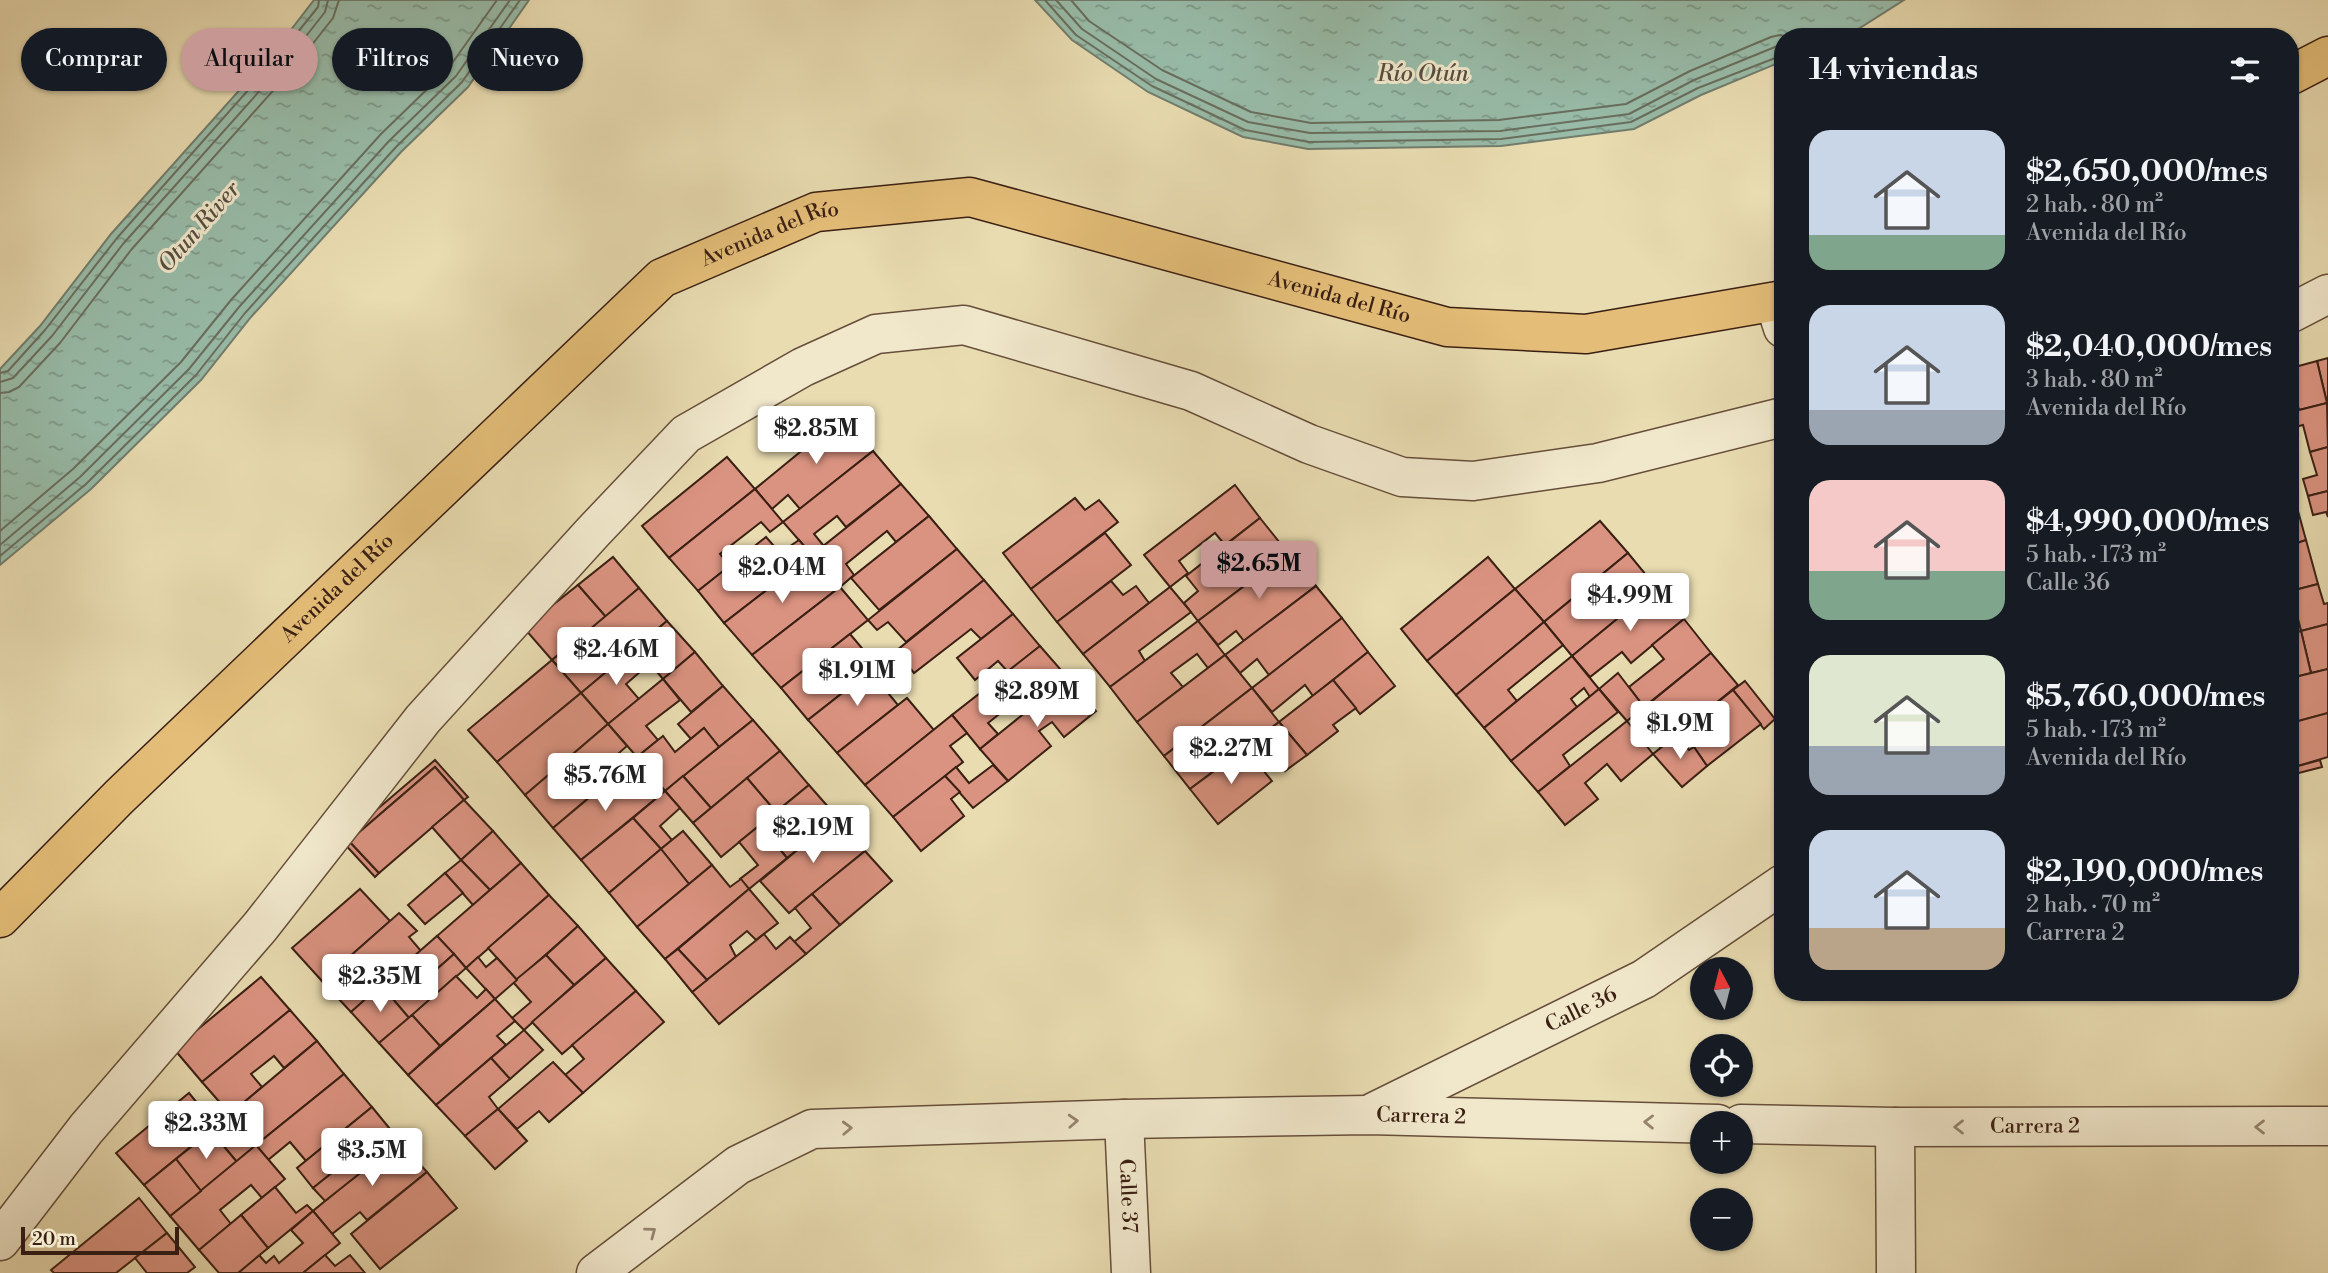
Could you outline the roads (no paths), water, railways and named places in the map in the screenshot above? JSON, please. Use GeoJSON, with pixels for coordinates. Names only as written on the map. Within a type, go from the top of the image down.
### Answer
{"type":"FeatureCollection","features":[{"type":"Feature","properties":{"kind":"main road"},"geometry":{"type":"LineString","coordinates":[[2299,71],[2328,56]]}},
{"type":"Feature","properties":{"kind":"main road","name":"Avenida del Río"},"geometry":{"type":"LineString","coordinates":[[0,918],[119,797],[662,278],[816,212],[970,197],[1447,327],[1586,334],[1774,312]]}},
{"type":"Feature","properties":{"kind":"street"},"geometry":{"type":"LineString","coordinates":[[2299,309],[2328,294]]}},
{"type":"Feature","properties":{"kind":"street"},"geometry":{"type":"LineString","coordinates":[[0,1241],[86,1129],[260,928],[423,719],[575,552],[686,434],[803,367],[876,334],[964,326],[1191,391],[1309,443],[1402,477],[1473,481],[1598,463],[1774,419]]}},
{"type":"Feature","properties":{"kind":"street","name":"Calle 36"},"geometry":{"type":"LineString","coordinates":[[1369,1115],[1644,979],[1774,890]]}},
{"type":"Feature","properties":{"kind":"street","name":"Carrera 2"},"geometry":{"type":"LineString","coordinates":[[596,1273],[738,1165],[812,1129],[1124,1119],[1369,1115],[1690,1123]]}},
{"type":"Feature","properties":{"kind":"street","name":"Calle 37"},"geometry":{"type":"LineString","coordinates":[[1124,1119],[1131,1273]]}},
{"type":"Feature","properties":{"kind":"street","name":"Carrera 2"},"geometry":{"type":"LineString","coordinates":[[1753,1124],[1895,1127],[2328,1126]]}},
{"type":"Feature","properties":{"kind":"street"},"geometry":{"type":"LineString","coordinates":[[1895,1127],[1896,1273]]}},
{"type":"Feature","properties":{"kind":"water","name":"Otun River"},"geometry":{"type":"Polygon","coordinates":[[[314,0],[529,0],[509,28],[467,28],[467,88],[401,152],[251,317],[201,380],[91,489],[0,565],[0,369],[40,326],[111,234],[239,91],[318,91],[318,28],[292,28],[314,0]]]}},
{"type":"Feature","properties":{"kind":"water","name":"Río Otún"},"geometry":{"type":"Polygon","coordinates":[[[1035,0],[1904,0],[1860,28],[1774,28],[1774,65],[1701,95],[1634,129],[1501,146],[1308,149],[1243,137],[1148,92],[1072,40],[1035,0]]]}}]}
